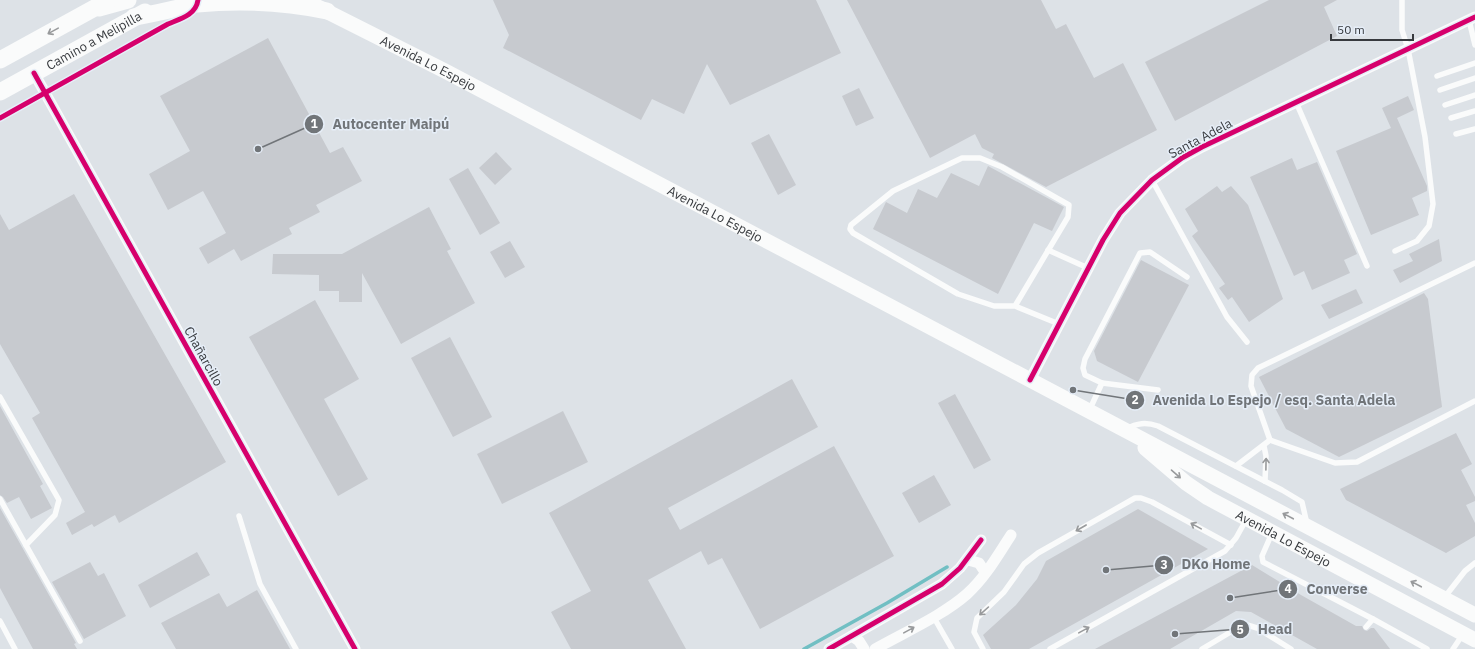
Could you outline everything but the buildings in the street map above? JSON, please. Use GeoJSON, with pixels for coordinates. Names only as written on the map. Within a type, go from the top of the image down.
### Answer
{"type":"FeatureCollection","features":[{"type":"Feature","properties":{"kind":"main road","name":"Camino a Melipilla"},"geometry":{"type":"LineString","coordinates":[[0,60],[109,0]]}},
{"type":"Feature","properties":{"kind":"main road"},"geometry":{"type":"LineString","coordinates":[[87,12],[128,0]]}},
{"type":"Feature","properties":{"kind":"main road","name":"Camino a Melipilla"},"geometry":{"type":"LineString","coordinates":[[0,92],[166,0]]}},
{"type":"Feature","properties":{"kind":"main road"},"geometry":{"type":"LineString","coordinates":[[134,18],[198,4],[238,0],[275,2],[327,11]]}},
{"type":"Feature","properties":{"kind":"main road","name":"Avenida Lo Espejo"},"geometry":{"type":"LineString","coordinates":[[307,1],[445,71],[1475,615]]}},
{"type":"Feature","properties":{"kind":"main road","name":"Avenida Lo Espejo"},"geometry":{"type":"LineString","coordinates":[[1125,430],[1186,483],[1208,498],[1469,637]]}},
{"type":"Feature","properties":{"kind":"main road"},"geometry":{"type":"LineString","coordinates":[[1242,516],[1236,505],[1238,501],[1248,495]]}},
{"type":"Feature","properties":{"kind":"main road"},"geometry":{"type":"LineString","coordinates":[[1433,618],[1442,610],[1444,598]]}},
{"type":"Feature","properties":{"kind":"street","name":"Santa Adela"},"geometry":{"type":"LineString","coordinates":[[1030,380],[1102,240],[1120,213],[1152,180],[1182,158],[1202,147],[1472,19]]}},
{"type":"Feature","properties":{"kind":"street","name":"Chañarcillo"},"geometry":{"type":"LineString","coordinates":[[34,73],[354,649]]}},
{"type":"Feature","properties":{"kind":"street"},"geometry":{"type":"LineString","coordinates":[[875,649],[933,616],[967,594],[985,572],[1011,535]]}},
{"type":"Feature","properties":{"kind":"street"},"geometry":{"type":"LineString","coordinates":[[829,649],[942,584],[968,560],[981,540]]}},
{"type":"Feature","properties":{"kind":"street"},"geometry":{"type":"LineString","coordinates":[[968,560],[979,563],[985,572]]}},
{"type":"Feature","properties":{"kind":"street"},"geometry":{"type":"LineString","coordinates":[[852,636],[859,641],[864,649]]}},
{"type":"Feature","properties":{"kind":"lane"},"geometry":{"type":"LineString","coordinates":[[1395,251],[1417,241],[1429,226],[1433,204],[1425,137],[1408,49],[1402,30],[1402,0]]}},
{"type":"Feature","properties":{"kind":"lane"},"geometry":{"type":"LineString","coordinates":[[1472,19],[1475,45]]}},
{"type":"Feature","properties":{"kind":"lane"},"geometry":{"type":"LineString","coordinates":[[1437,76],[1475,63]]}},
{"type":"Feature","properties":{"kind":"lane"},"geometry":{"type":"LineString","coordinates":[[1440,90],[1475,78]]}},
{"type":"Feature","properties":{"kind":"lane"},"geometry":{"type":"LineString","coordinates":[[1445,105],[1475,95]]}},
{"type":"Feature","properties":{"kind":"lane"},"geometry":{"type":"LineString","coordinates":[[1296,102],[1367,266]]}},
{"type":"Feature","properties":{"kind":"lane"},"geometry":{"type":"LineString","coordinates":[[1452,118],[1475,111]]}},
{"type":"Feature","properties":{"kind":"lane"},"geometry":{"type":"LineString","coordinates":[[1456,134],[1475,129]]}},
{"type":"Feature","properties":{"kind":"lane"},"geometry":{"type":"LineString","coordinates":[[1015,306],[1068,217],[1070,211],[1069,205],[1002,167],[980,158],[962,158],[893,191],[851,225],[850,228],[853,234],[958,294],[994,306],[1015,306],[1059,324]]}},
{"type":"Feature","properties":{"kind":"lane"},"geometry":{"type":"LineString","coordinates":[[1152,180],[1227,317],[1247,342]]}},
{"type":"Feature","properties":{"kind":"lane"},"geometry":{"type":"LineString","coordinates":[[1048,250],[1088,268]]}},
{"type":"Feature","properties":{"kind":"lane"},"geometry":{"type":"LineString","coordinates":[[1158,390],[1102,383],[1085,375],[1083,368],[1085,359],[1140,253],[1150,252],[1187,277]]}},
{"type":"Feature","properties":{"kind":"lane"},"geometry":{"type":"LineString","coordinates":[[1270,440],[1251,386],[1252,375],[1258,368],[1475,263]]}},
{"type":"Feature","properties":{"kind":"lane"},"geometry":{"type":"LineString","coordinates":[[1089,411],[1102,383]]}},
{"type":"Feature","properties":{"kind":"lane"},"geometry":{"type":"LineString","coordinates":[[0,397],[59,500],[55,515],[26,545]]}},
{"type":"Feature","properties":{"kind":"lane"},"geometry":{"type":"LineString","coordinates":[[1270,440],[1335,464],[1357,462],[1475,401]]}},
{"type":"Feature","properties":{"kind":"lane"},"geometry":{"type":"LineString","coordinates":[[1125,430],[1134,424],[1147,423],[1158,426],[1265,481],[1302,502],[1307,526]]}},
{"type":"Feature","properties":{"kind":"lane"},"geometry":{"type":"LineString","coordinates":[[1236,466],[1270,440]]}},
{"type":"Feature","properties":{"kind":"lane"},"geometry":{"type":"LineString","coordinates":[[1264,446],[1266,456],[1265,481]]}},
{"type":"Feature","properties":{"kind":"lane"},"geometry":{"type":"LineString","coordinates":[[983,649],[974,632],[977,618],[1004,592],[1027,561],[1135,498],[1141,498],[1152,502],[1230,545]]}},
{"type":"Feature","properties":{"kind":"lane"},"geometry":{"type":"LineString","coordinates":[[0,499],[80,641]]}},
{"type":"Feature","properties":{"kind":"lane"},"geometry":{"type":"LineString","coordinates":[[239,516],[260,584],[296,649]]}},
{"type":"Feature","properties":{"kind":"lane"},"geometry":{"type":"LineString","coordinates":[[1050,649],[1225,551],[1236,538],[1242,516]]}},
{"type":"Feature","properties":{"kind":"lane"},"geometry":{"type":"LineString","coordinates":[[1272,533],[1262,556],[1263,562],[1427,649]]}},
{"type":"Feature","properties":{"kind":"lane"},"geometry":{"type":"LineString","coordinates":[[1444,598],[1465,571],[1475,563]]}},
{"type":"Feature","properties":{"kind":"lane"},"geometry":{"type":"LineString","coordinates":[[933,616],[952,649]]}},
{"type":"Feature","properties":{"kind":"lane"},"geometry":{"type":"LineString","coordinates":[[1366,627],[1373,619]]}},
{"type":"Feature","properties":{"kind":"lane"},"geometry":{"type":"LineString","coordinates":[[0,621],[15,649]]}},
{"type":"Feature","properties":{"kind":"lane"},"geometry":{"type":"LineString","coordinates":[[1202,649],[1244,624],[1257,628],[1292,649]]}},
{"type":"Feature","properties":{"kind":"lane"},"geometry":{"type":"LineString","coordinates":[[1453,649],[1469,637]]}},
{"type":"Feature","properties":{"kind":"waterway"},"geometry":{"type":"LineString","coordinates":[[804,649],[887,603],[947,567]]}},
{"type":"Feature","properties":{"kind":"cycle path"},"geometry":{"type":"LineString","coordinates":[[0,118],[168,24],[187,16],[197,5],[198,0]]}},
{"type":"Feature","properties":{"kind":"cycle path"},"geometry":{"type":"LineString","coordinates":[[1030,380],[1103,240],[1120,213],[1152,180],[1182,158],[1202,147],[1475,17]]}},
{"type":"Feature","properties":{"kind":"cycle path"},"geometry":{"type":"LineString","coordinates":[[34,73],[355,649]]}},
{"type":"Feature","properties":{"kind":"cycle path"},"geometry":{"type":"LineString","coordinates":[[829,649],[942,584],[960,568],[981,540]]}},
{"type":"Feature","properties":{"kind":"place","name":"Autocenter Maipú"},"geometry":{"type":"Point","coordinates":[258,149]}},
{"type":"Feature","properties":{"kind":"place","name":"Avenida Lo Espejo / esq. Santa Adela"},"geometry":{"type":"Point","coordinates":[1073,390]}},
{"type":"Feature","properties":{"kind":"place","name":"DKo Home"},"geometry":{"type":"Point","coordinates":[1106,570]}},
{"type":"Feature","properties":{"kind":"place","name":"Converse"},"geometry":{"type":"Point","coordinates":[1230,598]}},
{"type":"Feature","properties":{"kind":"place","name":"Head"},"geometry":{"type":"Point","coordinates":[1175,634]}}]}
